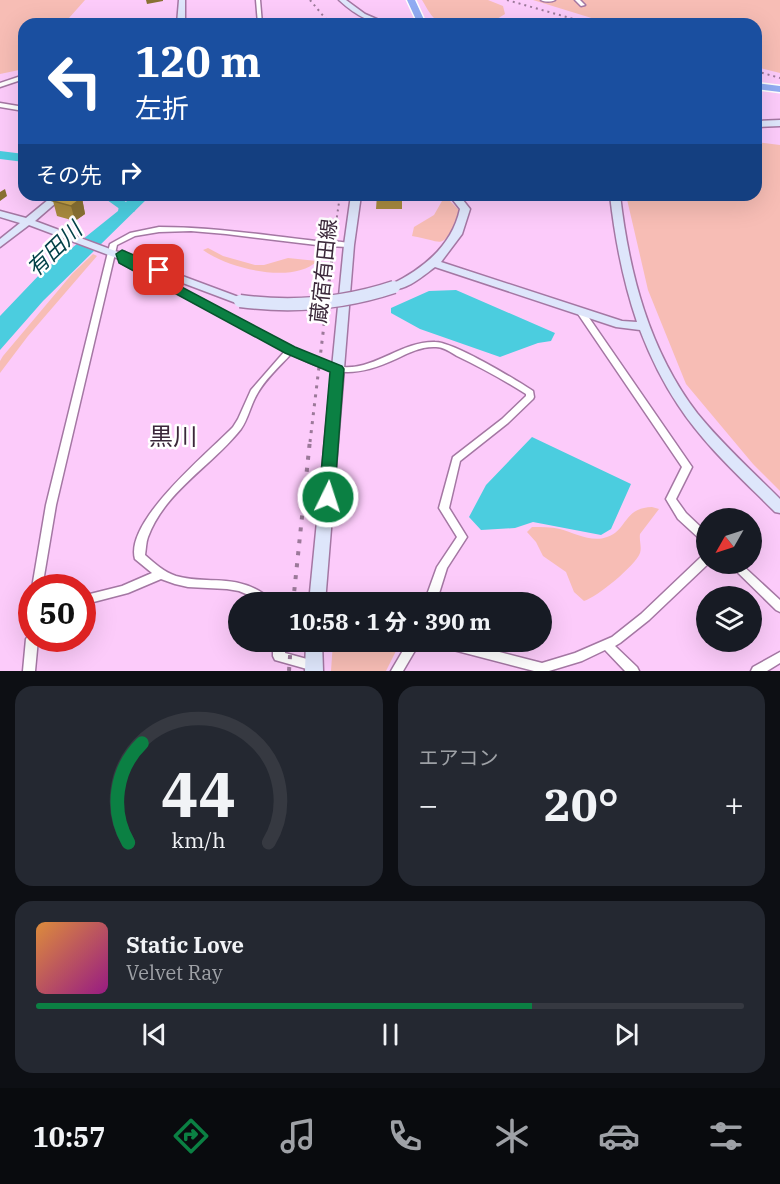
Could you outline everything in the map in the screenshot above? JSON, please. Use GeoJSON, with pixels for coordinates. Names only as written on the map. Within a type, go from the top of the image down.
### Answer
{"type":"FeatureCollection","features":[{"type":"Feature","properties":{"kind":"highway"},"geometry":{"type":"LineString","coordinates":[[411,0],[419,18]]}},
{"type":"Feature","properties":{"kind":"highway"},"geometry":{"type":"LineString","coordinates":[[762,87],[780,89]]}},
{"type":"Feature","properties":{"kind":"street"},"geometry":{"type":"LineString","coordinates":[[181,18],[182,0]]}},
{"type":"Feature","properties":{"kind":"street"},"geometry":{"type":"LineString","coordinates":[[258,0],[260,18]]}},
{"type":"Feature","properties":{"kind":"street"},"geometry":{"type":"LineString","coordinates":[[342,0],[370,18]]}},
{"type":"Feature","properties":{"kind":"street"},"geometry":{"type":"LineString","coordinates":[[543,0],[553,0]]}},
{"type":"Feature","properties":{"kind":"street"},"geometry":{"type":"LineString","coordinates":[[577,0],[583,5]]}},
{"type":"Feature","properties":{"kind":"street"},"geometry":{"type":"LineString","coordinates":[[0,86],[18,79]]}},
{"type":"Feature","properties":{"kind":"street"},"geometry":{"type":"LineString","coordinates":[[0,105],[18,108]]}},
{"type":"Feature","properties":{"kind":"street"},"geometry":{"type":"LineString","coordinates":[[762,124],[780,123]]}},
{"type":"Feature","properties":{"kind":"street"},"geometry":{"type":"LineString","coordinates":[[0,244],[53,201]]}},
{"type":"Feature","properties":{"kind":"street","name":"蔵宿有田線"},"geometry":{"type":"LineString","coordinates":[[318,592],[337,369],[355,201]]}},
{"type":"Feature","properties":{"kind":"street"},"geometry":{"type":"LineString","coordinates":[[0,214],[74,236],[117,252],[196,287],[240,302],[308,306],[356,300],[416,277],[434,263],[464,218],[460,201]]}},
{"type":"Feature","properties":{"kind":"street"},"geometry":{"type":"LineString","coordinates":[[616,201],[623,259],[646,327],[682,402],[697,422],[780,508]]}},
{"type":"Feature","properties":{"kind":"street"},"geometry":{"type":"LineString","coordinates":[[39,574],[51,505],[117,252],[117,241],[138,234],[186,227],[262,238],[349,245]]}},
{"type":"Feature","properties":{"kind":"street"},"geometry":{"type":"LineString","coordinates":[[117,252],[124,261],[290,350],[337,369],[350,370],[381,364],[419,347],[438,344],[530,393],[530,397],[505,421],[456,459],[444,508],[448,518],[462,537],[442,567],[434,592]]}},
{"type":"Feature","properties":{"kind":"street"},"geometry":{"type":"LineString","coordinates":[[434,263],[620,324],[646,327]]}},
{"type":"Feature","properties":{"kind":"street"},"geometry":{"type":"LineString","coordinates":[[580,311],[687,467],[671,499],[682,516],[696,529]]}},
{"type":"Feature","properties":{"kind":"street"},"geometry":{"type":"LineString","coordinates":[[255,592],[229,583],[171,579],[139,556],[140,544],[158,510],[235,430],[250,405],[252,393],[290,350]]}},
{"type":"Feature","properties":{"kind":"street"},"geometry":{"type":"LineString","coordinates":[[480,652],[542,668],[578,657],[606,644],[645,617],[696,569]]}},
{"type":"Feature","properties":{"kind":"street"},"geometry":{"type":"LineString","coordinates":[[96,597],[124,590],[161,574]]}},
{"type":"Feature","properties":{"kind":"street"},"geometry":{"type":"LineString","coordinates":[[745,574],[780,607]]}},
{"type":"Feature","properties":{"kind":"street"},"geometry":{"type":"LineString","coordinates":[[606,644],[633,671]]}},
{"type":"Feature","properties":{"kind":"street"},"geometry":{"type":"LineString","coordinates":[[29,671],[31,652]]}},
{"type":"Feature","properties":{"kind":"street"},"geometry":{"type":"LineString","coordinates":[[279,652],[279,656],[314,668],[314,652]]}},
{"type":"Feature","properties":{"kind":"street"},"geometry":{"type":"LineString","coordinates":[[398,671],[408,652]]}},
{"type":"Feature","properties":{"kind":"street"},"geometry":{"type":"LineString","coordinates":[[757,671],[780,657]]}},
{"type":"Feature","properties":{"kind":"shaded area"},"geometry":{"type":"Polygon","coordinates":[[[0,0],[85,0],[69,18],[18,18],[18,70],[0,74],[0,0]]]}},
{"type":"Feature","properties":{"kind":"shaded area"},"geometry":{"type":"Polygon","coordinates":[[[422,0],[488,0],[503,6],[505,14],[499,18],[435,18],[422,0]]]}},
{"type":"Feature","properties":{"kind":"shaded area"},"geometry":{"type":"Polygon","coordinates":[[[533,0],[780,0],[780,73],[762,68],[762,18],[592,18],[533,0]]]}},
{"type":"Feature","properties":{"kind":"shaded area"},"geometry":{"type":"Polygon","coordinates":[[[762,143],[780,145],[780,491],[753,464],[686,384],[648,290],[627,201],[762,201],[762,143]]]}},
{"type":"Feature","properties":{"kind":"shaded area"},"geometry":{"type":"Polygon","coordinates":[[[127,201],[145,201],[43,301],[0,350],[0,316],[42,272],[118,211],[119,206],[127,201]]]}},
{"type":"Feature","properties":{"kind":"shaded area"},"geometry":{"type":"Polygon","coordinates":[[[442,201],[450,201],[459,210],[460,217],[445,240],[437,242],[412,236],[414,227],[434,215],[442,201]]]}},
{"type":"Feature","properties":{"kind":"shaded area"},"geometry":{"type":"Polygon","coordinates":[[[208,248],[223,256],[255,265],[264,265],[288,258],[317,261],[306,268],[292,272],[260,271],[243,268],[214,257],[203,250],[208,248]]]}},
{"type":"Feature","properties":{"kind":"shaded area"},"geometry":{"type":"Polygon","coordinates":[[[93,254],[97,256],[28,336],[0,373],[0,361],[3,356],[72,274],[93,254]]]}},
{"type":"Feature","properties":{"kind":"shaded area"},"geometry":{"type":"Polygon","coordinates":[[[456,290],[555,333],[551,341],[538,343],[500,357],[420,329],[391,313],[391,308],[429,291],[456,290]]]}},
{"type":"Feature","properties":{"kind":"shaded area"},"geometry":{"type":"Polygon","coordinates":[[[532,437],[631,484],[611,529],[601,535],[533,522],[515,528],[481,530],[469,517],[486,485],[532,437]]]}},
{"type":"Feature","properties":{"kind":"shaded area"},"geometry":{"type":"Polygon","coordinates":[[[652,507],[659,509],[640,534],[641,551],[637,559],[598,594],[584,601],[574,592],[566,572],[543,556],[536,542],[527,532],[532,527],[550,527],[601,539],[619,530],[636,511],[652,507]]]}},
{"type":"Feature","properties":{"kind":"shaded area"},"geometry":{"type":"Polygon","coordinates":[[[332,652],[396,652],[386,671],[331,671],[332,652]]]}},
{"type":"Feature","properties":{"kind":"building"},"geometry":{"type":"Polygon","coordinates":[[[53,201],[78,201],[71,206],[53,201]]]}},
{"type":"Feature","properties":{"kind":"waterway"},"geometry":{"type":"LineString","coordinates":[[0,155],[18,157]]}},
{"type":"Feature","properties":{"kind":"waterway"},"geometry":{"type":"LineString","coordinates":[[116,201],[129,209]]}},
{"type":"Feature","properties":{"kind":"railway"},"geometry":{"type":"LineString","coordinates":[[310,0],[325,18]]}},
{"type":"Feature","properties":{"kind":"railway"},"geometry":{"type":"LineString","coordinates":[[507,0],[570,18]]}},
{"type":"Feature","properties":{"kind":"railway"},"geometry":{"type":"LineString","coordinates":[[762,73],[780,78]]}},
{"type":"Feature","properties":{"kind":"railway"},"geometry":{"type":"LineString","coordinates":[[331,259],[339,201]]}},
{"type":"Feature","properties":{"kind":"railway"},"geometry":{"type":"LineString","coordinates":[[310,442],[332,258]]}},
{"type":"Feature","properties":{"kind":"railway"},"geometry":{"type":"LineString","coordinates":[[294,592],[310,440]]}},
{"type":"Feature","properties":{"kind":"railway"},"geometry":{"type":"LineString","coordinates":[[289,671],[290,652]]}},
{"type":"Feature","properties":{"kind":"district","name":"黒川"},"geometry":{"type":"Point","coordinates":[173,437]}},
{"type":"Feature","properties":{"kind":"route"},"geometry":{"type":"LineString","coordinates":[[159,270],[122,254],[124,261],[159,280],[290,350],[337,369],[328,497]]}},
{"type":"Feature","properties":{"kind":"water label","name":"有田川"},"geometry":{"type":"Point","coordinates":[54,249]}}]}
